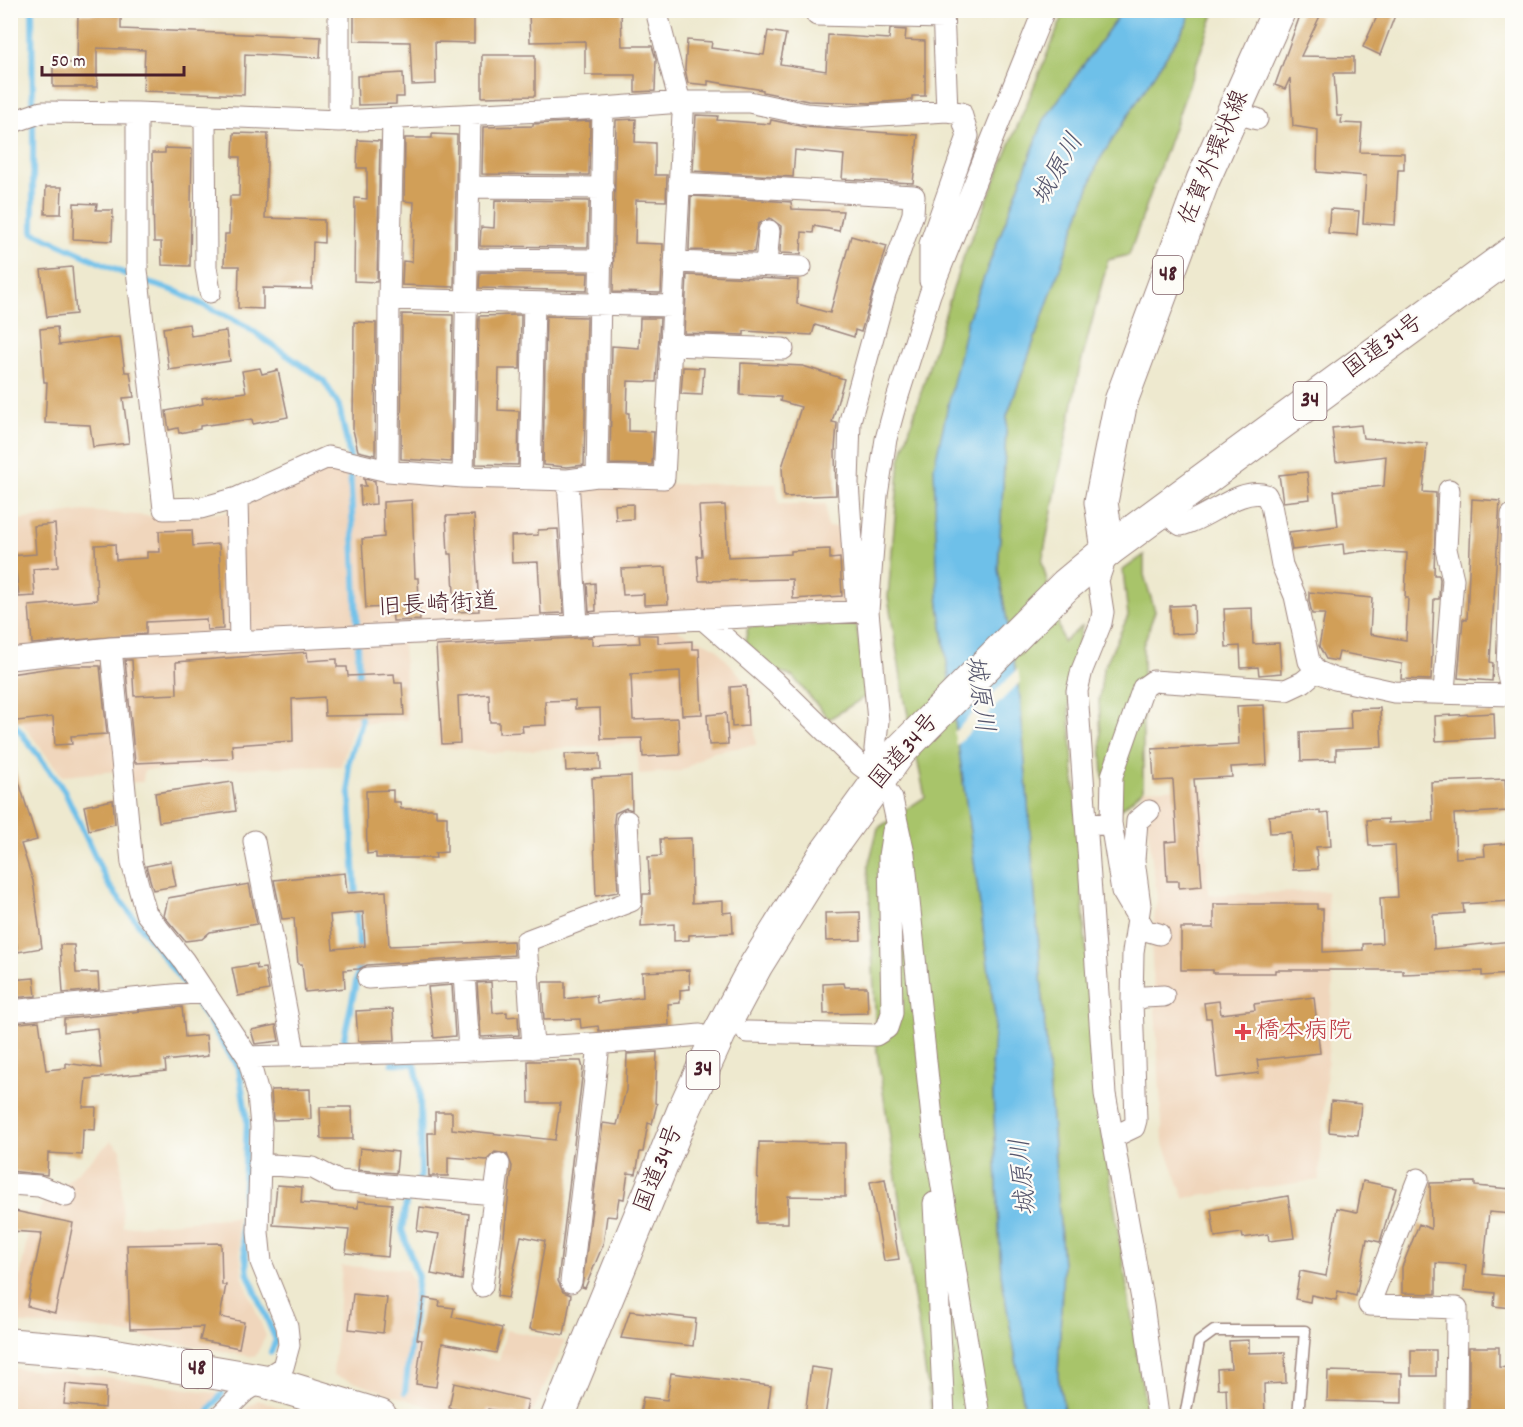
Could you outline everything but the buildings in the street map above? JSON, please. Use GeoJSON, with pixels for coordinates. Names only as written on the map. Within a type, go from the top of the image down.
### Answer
{"type":"FeatureCollection","features":[{"type":"Feature","properties":{"kind":"main road","name":"佐賀外環状線"},"geometry":{"type":"LineString","coordinates":[[1108,550],[1101,502],[1121,401],[1203,180],[1245,116],[1279,10]]}},
{"type":"Feature","properties":{"kind":"main road","name":"国道34号"},"geometry":{"type":"LineString","coordinates":[[558,1416],[684,1110],[719,1034],[762,955],[824,855],[900,751],[1066,585],[1108,550],[1512,253]]}},
{"type":"Feature","properties":{"kind":"main road","name":"48"},"geometry":{"type":"LineString","coordinates":[[10,1345],[95,1352],[264,1381],[380,1416]]}},
{"type":"Feature","properties":{"kind":"street"},"geometry":{"type":"LineString","coordinates":[[339,10],[339,121]]}},
{"type":"Feature","properties":{"kind":"street"},"geometry":{"type":"LineString","coordinates":[[137,113],[137,270],[164,509],[201,508],[237,498],[328,457],[388,471],[464,477],[568,480],[597,477],[664,478],[680,183],[681,102],[656,10]]}},
{"type":"Feature","properties":{"kind":"street"},"geometry":{"type":"LineString","coordinates":[[979,1416],[934,1137],[904,854],[895,810],[879,778],[875,749],[879,721],[868,611],[878,495],[886,439],[930,294],[1044,10]]}},
{"type":"Feature","properties":{"kind":"street"},"geometry":{"type":"LineString","coordinates":[[817,15],[840,13],[943,14],[947,111]]}},
{"type":"Feature","properties":{"kind":"street"},"geometry":{"type":"LineString","coordinates":[[27,117],[137,113],[339,121],[470,116],[681,102],[749,102],[806,114],[847,117],[947,111],[961,113],[968,136],[930,244],[930,294]]}},
{"type":"Feature","properties":{"kind":"street"},"geometry":{"type":"LineString","coordinates":[[597,477],[603,108]]}},
{"type":"Feature","properties":{"kind":"street"},"geometry":{"type":"LineString","coordinates":[[205,116],[206,267],[210,292]]}},
{"type":"Feature","properties":{"kind":"street"},"geometry":{"type":"LineString","coordinates":[[464,477],[470,116]]}},
{"type":"Feature","properties":{"kind":"street"},"geometry":{"type":"LineString","coordinates":[[388,471],[393,118]]}},
{"type":"Feature","properties":{"kind":"street"},"geometry":{"type":"LineString","coordinates":[[680,183],[914,196],[913,214],[885,293],[850,420],[848,483],[856,599],[868,611]]}},
{"type":"Feature","properties":{"kind":"street"},"geometry":{"type":"LineString","coordinates":[[469,187],[603,188]]}},
{"type":"Feature","properties":{"kind":"street"},"geometry":{"type":"LineString","coordinates":[[766,265],[769,231]]}},
{"type":"Feature","properties":{"kind":"street"},"geometry":{"type":"LineString","coordinates":[[468,259],[602,260]]}},
{"type":"Feature","properties":{"kind":"street"},"geometry":{"type":"LineString","coordinates":[[675,262],[801,267]]}},
{"type":"Feature","properties":{"kind":"street"},"geometry":{"type":"LineString","coordinates":[[389,299],[672,306]]}},
{"type":"Feature","properties":{"kind":"street"},"geometry":{"type":"LineString","coordinates":[[530,478],[534,303]]}},
{"type":"Feature","properties":{"kind":"street"},"geometry":{"type":"LineString","coordinates":[[670,345],[783,349]]}},
{"type":"Feature","properties":{"kind":"street"},"geometry":{"type":"LineString","coordinates":[[568,480],[577,624]]}},
{"type":"Feature","properties":{"kind":"street"},"geometry":{"type":"LineString","coordinates":[[1444,691],[1453,579],[1446,549],[1449,490]]}},
{"type":"Feature","properties":{"kind":"street"},"geometry":{"type":"LineString","coordinates":[[1162,511],[1181,525],[1192,523],[1246,493],[1257,492],[1266,495],[1271,505],[1282,565],[1295,596],[1309,661],[1316,671],[1335,679],[1394,692],[1424,694],[1444,691],[1512,694],[1507,671],[1512,515]]}},
{"type":"Feature","properties":{"kind":"street"},"geometry":{"type":"LineString","coordinates":[[237,498],[240,641]]}},
{"type":"Feature","properties":{"kind":"street"},"geometry":{"type":"LineString","coordinates":[[1108,550],[1098,580],[1101,623],[1082,670],[1077,691],[1105,1094],[1143,1305],[1158,1416]]}},
{"type":"Feature","properties":{"kind":"street","name":"旧長崎街道"},"geometry":{"type":"LineString","coordinates":[[10,659],[111,648],[868,611]]}},
{"type":"Feature","properties":{"kind":"street"},"geometry":{"type":"LineString","coordinates":[[702,618],[775,682],[860,765],[879,778]]}},
{"type":"Feature","properties":{"kind":"street"},"geometry":{"type":"LineString","coordinates":[[111,648],[132,863],[146,914],[184,960],[248,1057],[258,1094],[260,1164],[258,1232],[261,1262],[286,1326],[289,1344],[283,1366],[264,1381],[243,1393],[220,1416]]}},
{"type":"Feature","properties":{"kind":"street"},"geometry":{"type":"LineString","coordinates":[[1159,934],[1145,930],[1122,891],[1110,823],[1112,776],[1143,688],[1153,681],[1286,690],[1303,682],[1316,671]]}},
{"type":"Feature","properties":{"kind":"street"},"geometry":{"type":"LineString","coordinates":[[747,1032],[876,1035],[886,1028],[892,1013],[889,856],[895,810]]}},
{"type":"Feature","properties":{"kind":"street"},"geometry":{"type":"LineString","coordinates":[[1113,1137],[1134,1127],[1136,1120],[1132,1001],[1133,952],[1140,906],[1134,860],[1137,821],[1149,811]]}},
{"type":"Feature","properties":{"kind":"street"},"geometry":{"type":"LineString","coordinates":[[533,1048],[526,941],[631,901],[627,821]]}},
{"type":"Feature","properties":{"kind":"street"},"geometry":{"type":"LineString","coordinates":[[1088,825],[1110,823]]}},
{"type":"Feature","properties":{"kind":"street"},"geometry":{"type":"LineString","coordinates":[[254,841],[294,1056]]}},
{"type":"Feature","properties":{"kind":"street"},"geometry":{"type":"LineString","coordinates":[[368,978],[529,968]]}},
{"type":"Feature","properties":{"kind":"street"},"geometry":{"type":"LineString","coordinates":[[464,973],[469,1051]]}},
{"type":"Feature","properties":{"kind":"street"},"geometry":{"type":"LineString","coordinates":[[10,1011],[204,992]]}},
{"type":"Feature","properties":{"kind":"street"},"geometry":{"type":"LineString","coordinates":[[1132,1001],[1144,997],[1164,996]]}},
{"type":"Feature","properties":{"kind":"street"},"geometry":{"type":"LineString","coordinates":[[248,1057],[600,1045],[700,1035]]}},
{"type":"Feature","properties":{"kind":"street"},"geometry":{"type":"LineString","coordinates":[[571,1282],[600,1045]]}},
{"type":"Feature","properties":{"kind":"street"},"geometry":{"type":"LineString","coordinates":[[934,1137],[934,1202],[944,1416]]}},
{"type":"Feature","properties":{"kind":"street"},"geometry":{"type":"LineString","coordinates":[[260,1164],[313,1168],[338,1181],[495,1194]]}},
{"type":"Feature","properties":{"kind":"street"},"geometry":{"type":"LineString","coordinates":[[482,1286],[499,1164]]}},
{"type":"Feature","properties":{"kind":"street"},"geometry":{"type":"LineString","coordinates":[[1418,1179],[1369,1305],[1457,1308],[1456,1416]]}},
{"type":"Feature","properties":{"kind":"street"},"geometry":{"type":"LineString","coordinates":[[10,1184],[39,1186],[66,1196]]}},
{"type":"Feature","properties":{"kind":"lane"},"geometry":{"type":"LineString","coordinates":[[1185,1416],[1199,1342],[1214,1331],[1305,1331],[1298,1416]]}},
{"type":"Feature","properties":{"kind":"shaded area"},"geometry":{"type":"Polygon","coordinates":[[[332,467],[670,484],[776,484],[779,504],[826,504],[827,527],[843,527],[848,603],[679,610],[679,631],[715,647],[752,689],[756,745],[711,752],[681,771],[639,774],[637,743],[488,753],[438,746],[433,641],[403,642],[407,720],[354,724],[341,766],[144,770],[143,782],[119,783],[117,771],[62,776],[11,709],[10,521],[84,511],[176,518],[226,512],[332,467]]]}},
{"type":"Feature","properties":{"kind":"shaded area","name":"橋本病院"},"geometry":{"type":"Polygon","coordinates":[[[1203,787],[1208,895],[1327,891],[1333,985],[1319,1180],[1184,1198],[1163,1141],[1151,943],[1157,897],[1143,790],[1203,787]]]}},
{"type":"Feature","properties":{"kind":"shaded area"},"geometry":{"type":"Polygon","coordinates":[[[111,1141],[121,1149],[123,1227],[236,1217],[243,1278],[266,1336],[255,1357],[99,1329],[11,1323],[10,1276],[20,1276],[28,1235],[42,1205],[111,1141]]]}},
{"type":"Feature","properties":{"kind":"shaded area"},"geometry":{"type":"Polygon","coordinates":[[[342,1266],[406,1269],[413,1280],[406,1340],[499,1361],[506,1330],[565,1341],[531,1416],[456,1416],[333,1375],[342,1266]]]}},
{"type":"Feature","properties":{"kind":"shaded area"},"geometry":{"type":"Polygon","coordinates":[[[10,1368],[91,1375],[222,1394],[205,1416],[11,1416],[10,1368]]]}},
{"type":"Feature","properties":{"kind":"shaded area"},"geometry":{"type":"Polygon","coordinates":[[[258,1400],[306,1416],[235,1416],[258,1400]]]}},
{"type":"Feature","properties":{"kind":"green space"},"geometry":{"type":"Polygon","coordinates":[[[1065,11],[1122,11],[1044,120],[967,322],[938,596],[995,1016],[992,1069],[1001,1274],[1026,1416],[932,1416],[877,1052],[868,867],[878,828],[925,797],[904,696],[888,597],[900,460],[961,263],[1065,11]]]}},
{"type":"Feature","properties":{"kind":"green space"},"geometry":{"type":"Polygon","coordinates":[[[1189,11],[1215,11],[1129,255],[1108,260],[1079,371],[1042,562],[1063,642],[1082,626],[1068,692],[1096,1089],[1147,1416],[1065,1416],[1058,1376],[1063,1265],[1020,698],[998,569],[1007,416],[1098,162],[1188,22],[1189,11]]]}},
{"type":"Feature","properties":{"kind":"green space"},"geometry":{"type":"Polygon","coordinates":[[[1144,555],[1144,575],[1155,611],[1143,646],[1143,790],[1121,809],[1103,776],[1099,700],[1103,670],[1128,616],[1123,570],[1144,555]]]}},
{"type":"Feature","properties":{"kind":"green space"},"geometry":{"type":"Polygon","coordinates":[[[856,624],[868,695],[829,719],[793,677],[775,670],[745,642],[748,627],[856,624]]]}},
{"type":"Feature","properties":{"kind":"water","name":"城原川"},"geometry":{"type":"Polygon","coordinates":[[[1122,11],[1189,11],[1188,22],[1098,162],[1007,416],[998,569],[1020,698],[1063,1265],[1058,1376],[1065,1416],[1026,1416],[1001,1274],[992,1069],[995,1016],[938,596],[934,467],[967,322],[1044,120],[1122,11]]]}},
{"type":"Feature","properties":{"kind":"pier"},"geometry":{"type":"Polygon","coordinates":[[[1018,669],[1020,682],[956,746],[954,732],[1018,669]]]}},
{"type":"Feature","properties":{"kind":"waterway"},"geometry":{"type":"LineString","coordinates":[[32,10],[33,110]]}},
{"type":"Feature","properties":{"kind":"waterway"},"geometry":{"type":"LineString","coordinates":[[33,120],[33,232],[132,277]]}},
{"type":"Feature","properties":{"kind":"waterway"},"geometry":{"type":"LineString","coordinates":[[142,281],[175,291],[244,325],[324,381],[339,406],[350,457]]}},
{"type":"Feature","properties":{"kind":"waterway"},"geometry":{"type":"LineString","coordinates":[[350,467],[357,622]]}},
{"type":"Feature","properties":{"kind":"waterway"},"geometry":{"type":"LineString","coordinates":[[358,646],[359,684]]}},
{"type":"Feature","properties":{"kind":"waterway"},"geometry":{"type":"LineString","coordinates":[[352,1049],[344,1038],[360,964],[348,764],[361,722],[360,709]]}},
{"type":"Feature","properties":{"kind":"waterway"},"geometry":{"type":"LineString","coordinates":[[10,718],[64,790],[108,884],[188,989]]}},
{"type":"Feature","properties":{"kind":"waterway"},"geometry":{"type":"LineString","coordinates":[[194,998],[239,1069],[247,1121],[242,1231],[248,1274],[276,1340],[271,1352]]}},
{"type":"Feature","properties":{"kind":"waterway"},"geometry":{"type":"LineString","coordinates":[[392,1063],[415,1064],[420,1092],[421,1176],[406,1203],[402,1230],[418,1277],[405,1392]]}},
{"type":"Feature","properties":{"kind":"waterway"},"geometry":{"type":"LineString","coordinates":[[205,1416],[222,1394]]}},
{"type":"Feature","properties":{"kind":"place","name":"橋本病院"},"geometry":{"type":"Point","coordinates":[1243,1032]}}]}
